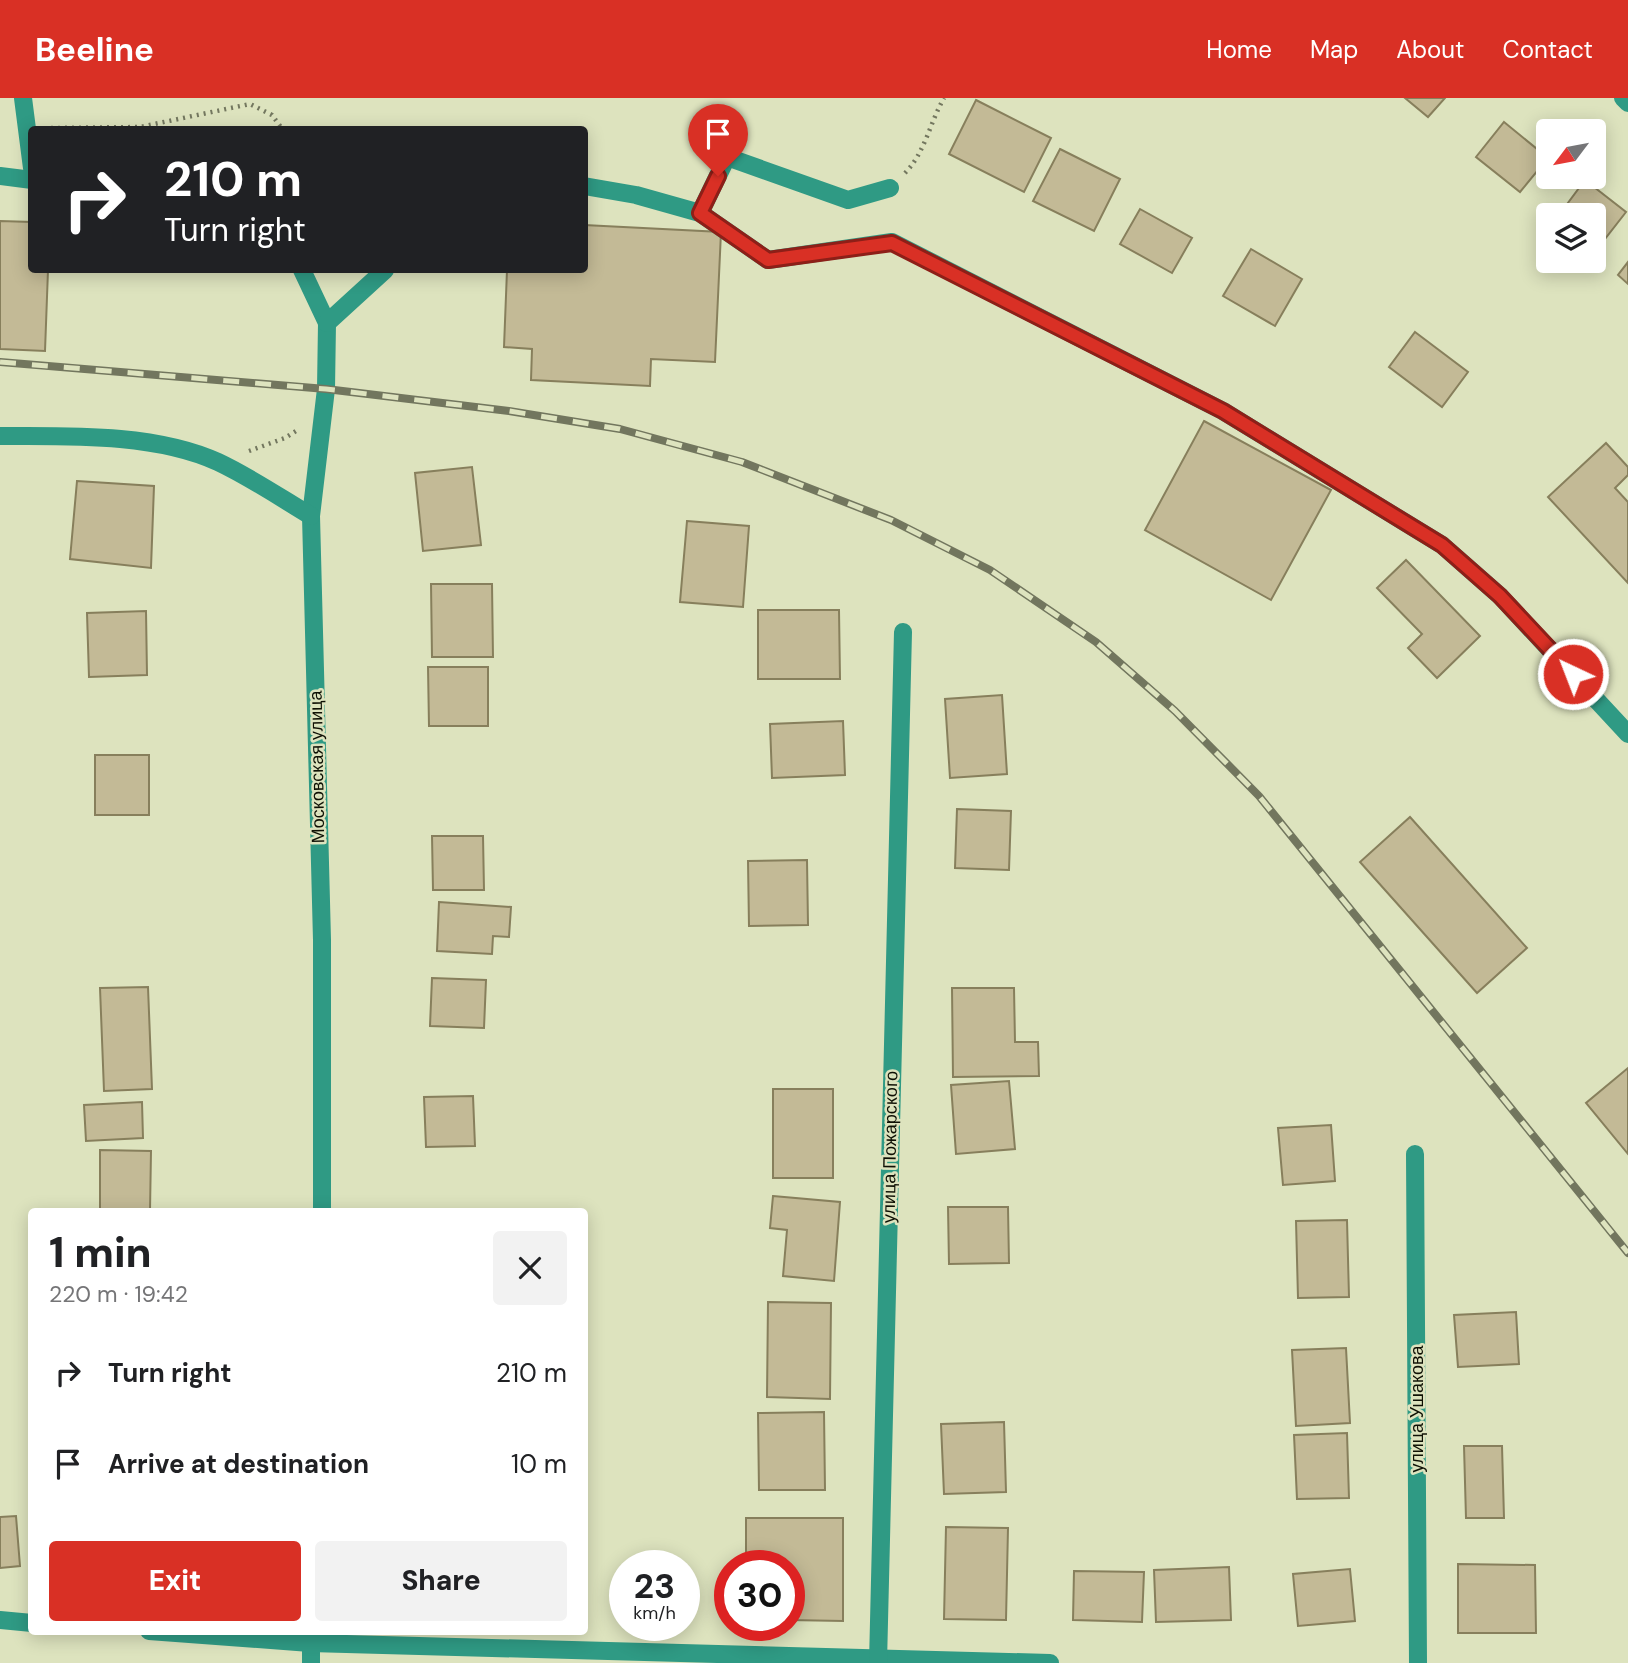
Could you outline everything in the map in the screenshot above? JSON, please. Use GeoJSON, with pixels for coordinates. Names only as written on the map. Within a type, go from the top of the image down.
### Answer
{"type":"FeatureCollection","features":[{"type":"Feature","properties":{"kind":"street"},"geometry":{"type":"LineString","coordinates":[[23,98],[28,142]]}},
{"type":"Feature","properties":{"kind":"street"},"geometry":{"type":"LineString","coordinates":[[1623,98],[1628,103]]}},
{"type":"Feature","properties":{"kind":"street"},"geometry":{"type":"LineString","coordinates":[[700,213],[727,157],[848,200],[890,188]]}},
{"type":"Feature","properties":{"kind":"street"},"geometry":{"type":"LineString","coordinates":[[0,177],[28,180]]}},
{"type":"Feature","properties":{"kind":"street"},"geometry":{"type":"LineString","coordinates":[[588,187],[636,195],[700,213],[768,260],[892,243],[1223,411],[1442,545],[1500,596],[1628,734]]}},
{"type":"Feature","properties":{"kind":"street"},"geometry":{"type":"LineString","coordinates":[[303,273],[327,323],[382,273]]}},
{"type":"Feature","properties":{"kind":"street","name":"Московская улица"},"geometry":{"type":"LineString","coordinates":[[321,1208],[322,940],[311,516],[323,414],[327,323]]}},
{"type":"Feature","properties":{"kind":"street"},"geometry":{"type":"LineString","coordinates":[[0,436],[93,436],[167,446],[217,461],[311,516]]}},
{"type":"Feature","properties":{"kind":"street","name":"улица Пожарского"},"geometry":{"type":"LineString","coordinates":[[878,1661],[903,632]]}},
{"type":"Feature","properties":{"kind":"street","name":"улица Ушакова"},"geometry":{"type":"LineString","coordinates":[[1415,1154],[1418,1663]]}},
{"type":"Feature","properties":{"kind":"street"},"geometry":{"type":"LineString","coordinates":[[0,1620],[28,1623]]}},
{"type":"Feature","properties":{"kind":"street"},"geometry":{"type":"LineString","coordinates":[[257,1635],[878,1661],[1050,1663]]}},
{"type":"Feature","properties":{"kind":"street"},"geometry":{"type":"LineString","coordinates":[[311,1637],[311,1663]]}},
{"type":"Feature","properties":{"kind":"path"},"geometry":{"type":"LineString","coordinates":[[890,188],[916,162],[944,98]]}},
{"type":"Feature","properties":{"kind":"path"},"geometry":{"type":"LineString","coordinates":[[145,126],[250,104],[272,115],[280,126]]}},
{"type":"Feature","properties":{"kind":"path"},"geometry":{"type":"LineString","coordinates":[[217,461],[285,438],[323,414]]}},
{"type":"Feature","properties":{"kind":"building"},"geometry":{"type":"Polygon","coordinates":[[[1405,98],[1445,98],[1428,117],[1405,98]]]}},
{"type":"Feature","properties":{"kind":"building"},"geometry":{"type":"Polygon","coordinates":[[[976,100],[1051,138],[1024,192],[949,154],[976,100]]]}},
{"type":"Feature","properties":{"kind":"building"},"geometry":{"type":"Polygon","coordinates":[[[1504,122],[1536,148],[1536,173],[1520,192],[1476,157],[1504,122]]]}},
{"type":"Feature","properties":{"kind":"building"},"geometry":{"type":"Polygon","coordinates":[[[1060,149],[1120,179],[1094,231],[1033,201],[1060,149]]]}},
{"type":"Feature","properties":{"kind":"building"},"geometry":{"type":"Polygon","coordinates":[[[1578,189],[1597,189],[1626,212],[1606,238],[1606,203],[1568,203],[1578,189]]]}},
{"type":"Feature","properties":{"kind":"building"},"geometry":{"type":"Polygon","coordinates":[[[1140,209],[1192,238],[1172,273],[1120,244],[1140,209]]]}},
{"type":"Feature","properties":{"kind":"building"},"geometry":{"type":"Polygon","coordinates":[[[0,221],[28,222],[28,273],[48,273],[45,351],[0,349],[0,221]]]}},
{"type":"Feature","properties":{"kind":"building"},"geometry":{"type":"Polygon","coordinates":[[[588,225],[721,232],[715,362],[651,359],[650,386],[531,380],[532,349],[504,347],[507,273],[588,273],[588,225]]]}},
{"type":"Feature","properties":{"kind":"building"},"geometry":{"type":"Polygon","coordinates":[[[1251,249],[1302,279],[1275,326],[1223,296],[1251,249]]]}},
{"type":"Feature","properties":{"kind":"building"},"geometry":{"type":"Polygon","coordinates":[[[1628,262],[1628,284],[1618,275],[1628,262]]]}},
{"type":"Feature","properties":{"kind":"building"},"geometry":{"type":"Polygon","coordinates":[[[1415,332],[1468,372],[1442,407],[1389,367],[1415,332]]]}},
{"type":"Feature","properties":{"kind":"building"},"geometry":{"type":"Polygon","coordinates":[[[1204,421],[1331,490],[1271,600],[1145,530],[1204,421]]]}},
{"type":"Feature","properties":{"kind":"building"},"geometry":{"type":"Polygon","coordinates":[[[1606,443],[1628,467],[1628,475],[1615,488],[1628,502],[1628,583],[1548,497],[1606,443]]]}},
{"type":"Feature","properties":{"kind":"building"},"geometry":{"type":"Polygon","coordinates":[[[472,467],[481,545],[423,551],[415,473],[472,467]]]}},
{"type":"Feature","properties":{"kind":"building"},"geometry":{"type":"Polygon","coordinates":[[[77,481],[154,486],[151,568],[70,559],[77,481]]]}},
{"type":"Feature","properties":{"kind":"building"},"geometry":{"type":"Polygon","coordinates":[[[687,521],[749,526],[743,607],[680,602],[687,521]]]}},
{"type":"Feature","properties":{"kind":"building"},"geometry":{"type":"Polygon","coordinates":[[[1406,560],[1480,636],[1437,678],[1408,648],[1422,634],[1377,588],[1406,560]]]}},
{"type":"Feature","properties":{"kind":"building"},"geometry":{"type":"Polygon","coordinates":[[[431,584],[492,584],[493,657],[432,657],[431,584]]]}},
{"type":"Feature","properties":{"kind":"building"},"geometry":{"type":"Polygon","coordinates":[[[758,610],[839,610],[840,679],[758,679],[758,610]]]}},
{"type":"Feature","properties":{"kind":"building"},"geometry":{"type":"Polygon","coordinates":[[[146,611],[147,675],[89,677],[87,613],[146,611]]]}},
{"type":"Feature","properties":{"kind":"building"},"geometry":{"type":"Polygon","coordinates":[[[428,667],[488,667],[488,726],[429,726],[428,667]]]}},
{"type":"Feature","properties":{"kind":"building"},"geometry":{"type":"Polygon","coordinates":[[[1002,695],[1007,774],[950,778],[945,699],[1002,695]]]}},
{"type":"Feature","properties":{"kind":"building"},"geometry":{"type":"Polygon","coordinates":[[[843,721],[845,775],[772,778],[770,724],[843,721]]]}},
{"type":"Feature","properties":{"kind":"building"},"geometry":{"type":"Polygon","coordinates":[[[95,755],[149,755],[149,815],[95,815],[95,755]]]}},
{"type":"Feature","properties":{"kind":"building"},"geometry":{"type":"Polygon","coordinates":[[[957,809],[1011,811],[1009,870],[955,868],[957,809]]]}},
{"type":"Feature","properties":{"kind":"building"},"geometry":{"type":"Polygon","coordinates":[[[1410,817],[1527,948],[1477,993],[1360,862],[1410,817]]]}},
{"type":"Feature","properties":{"kind":"building"},"geometry":{"type":"Polygon","coordinates":[[[432,836],[483,836],[484,890],[433,890],[432,836]]]}},
{"type":"Feature","properties":{"kind":"building"},"geometry":{"type":"Polygon","coordinates":[[[807,860],[808,925],[749,926],[748,861],[807,860]]]}},
{"type":"Feature","properties":{"kind":"building"},"geometry":{"type":"Polygon","coordinates":[[[439,902],[511,907],[509,937],[493,936],[492,954],[437,951],[439,902]]]}},
{"type":"Feature","properties":{"kind":"building"},"geometry":{"type":"Polygon","coordinates":[[[432,978],[486,980],[484,1028],[430,1026],[432,978]]]}},
{"type":"Feature","properties":{"kind":"building"},"geometry":{"type":"Polygon","coordinates":[[[148,987],[152,1089],[104,1091],[100,988],[148,987]]]}},
{"type":"Feature","properties":{"kind":"building"},"geometry":{"type":"Polygon","coordinates":[[[952,988],[1014,988],[1015,1042],[1038,1042],[1039,1076],[953,1077],[952,988]]]}},
{"type":"Feature","properties":{"kind":"building"},"geometry":{"type":"Polygon","coordinates":[[[1628,1068],[1628,1154],[1586,1103],[1628,1068]]]}},
{"type":"Feature","properties":{"kind":"building"},"geometry":{"type":"Polygon","coordinates":[[[1009,1081],[1015,1149],[956,1154],[951,1085],[1009,1081]]]}},
{"type":"Feature","properties":{"kind":"building"},"geometry":{"type":"Polygon","coordinates":[[[773,1089],[833,1089],[833,1178],[773,1178],[773,1089]]]}},
{"type":"Feature","properties":{"kind":"building"},"geometry":{"type":"Polygon","coordinates":[[[473,1096],[475,1146],[426,1147],[424,1097],[473,1096]]]}},
{"type":"Feature","properties":{"kind":"building"},"geometry":{"type":"Polygon","coordinates":[[[142,1102],[143,1138],[86,1141],[84,1105],[142,1102]]]}},
{"type":"Feature","properties":{"kind":"building"},"geometry":{"type":"Polygon","coordinates":[[[1331,1125],[1335,1181],[1283,1185],[1278,1128],[1331,1125]]]}},
{"type":"Feature","properties":{"kind":"building"},"geometry":{"type":"Polygon","coordinates":[[[100,1150],[151,1151],[150,1208],[100,1208],[100,1150]]]}},
{"type":"Feature","properties":{"kind":"building"},"geometry":{"type":"Polygon","coordinates":[[[773,1196],[840,1202],[834,1281],[783,1276],[787,1230],[770,1228],[773,1196]]]}},
{"type":"Feature","properties":{"kind":"building"},"geometry":{"type":"Polygon","coordinates":[[[948,1207],[1008,1207],[1009,1263],[949,1264],[948,1207]]]}},
{"type":"Feature","properties":{"kind":"building"},"geometry":{"type":"Polygon","coordinates":[[[1347,1220],[1349,1297],[1298,1298],[1296,1221],[1347,1220]]]}},
{"type":"Feature","properties":{"kind":"building"},"geometry":{"type":"Polygon","coordinates":[[[768,1302],[831,1303],[830,1399],[767,1397],[768,1302]]]}},
{"type":"Feature","properties":{"kind":"building"},"geometry":{"type":"Polygon","coordinates":[[[1516,1312],[1519,1364],[1458,1367],[1454,1315],[1516,1312]]]}},
{"type":"Feature","properties":{"kind":"building"},"geometry":{"type":"Polygon","coordinates":[[[1346,1348],[1350,1423],[1296,1426],[1292,1350],[1346,1348]]]}},
{"type":"Feature","properties":{"kind":"building"},"geometry":{"type":"Polygon","coordinates":[[[824,1412],[825,1490],[759,1490],[758,1413],[824,1412]]]}},
{"type":"Feature","properties":{"kind":"building"},"geometry":{"type":"Polygon","coordinates":[[[1004,1422],[1006,1492],[944,1494],[941,1424],[1004,1422]]]}},
{"type":"Feature","properties":{"kind":"building"},"geometry":{"type":"Polygon","coordinates":[[[1347,1433],[1349,1498],[1297,1499],[1294,1435],[1347,1433]]]}},
{"type":"Feature","properties":{"kind":"building"},"geometry":{"type":"Polygon","coordinates":[[[1464,1446],[1502,1446],[1504,1518],[1466,1518],[1464,1446]]]}},
{"type":"Feature","properties":{"kind":"building"},"geometry":{"type":"Polygon","coordinates":[[[16,1516],[20,1566],[0,1568],[0,1517],[16,1516]]]}},
{"type":"Feature","properties":{"kind":"building"},"geometry":{"type":"Polygon","coordinates":[[[746,1518],[843,1518],[843,1621],[805,1620],[805,1550],[746,1550],[746,1518]]]}},
{"type":"Feature","properties":{"kind":"building"},"geometry":{"type":"Polygon","coordinates":[[[946,1527],[1008,1528],[1006,1620],[944,1619],[946,1527]]]}},
{"type":"Feature","properties":{"kind":"building"},"geometry":{"type":"Polygon","coordinates":[[[1458,1564],[1535,1565],[1536,1633],[1458,1633],[1458,1564]]]}},
{"type":"Feature","properties":{"kind":"building"},"geometry":{"type":"Polygon","coordinates":[[[1229,1567],[1231,1620],[1156,1622],[1154,1570],[1229,1567]]]}},
{"type":"Feature","properties":{"kind":"building"},"geometry":{"type":"Polygon","coordinates":[[[1350,1569],[1355,1621],[1298,1626],[1293,1574],[1350,1569]]]}},
{"type":"Feature","properties":{"kind":"building"},"geometry":{"type":"Polygon","coordinates":[[[1074,1571],[1144,1572],[1142,1622],[1073,1620],[1074,1571]]]}},
{"type":"Feature","properties":{"kind":"railway"},"geometry":{"type":"LineString","coordinates":[[0,362],[326,389],[509,411],[620,429],[742,462],[891,520],[990,570],[1096,642],[1175,711],[1259,796],[1628,1253]]}},
{"type":"Feature","properties":{"kind":"route"},"geometry":{"type":"LineString","coordinates":[[718,176],[700,213],[768,260],[892,243],[1223,411],[1442,545],[1500,596],[1573,674]]}}]}
